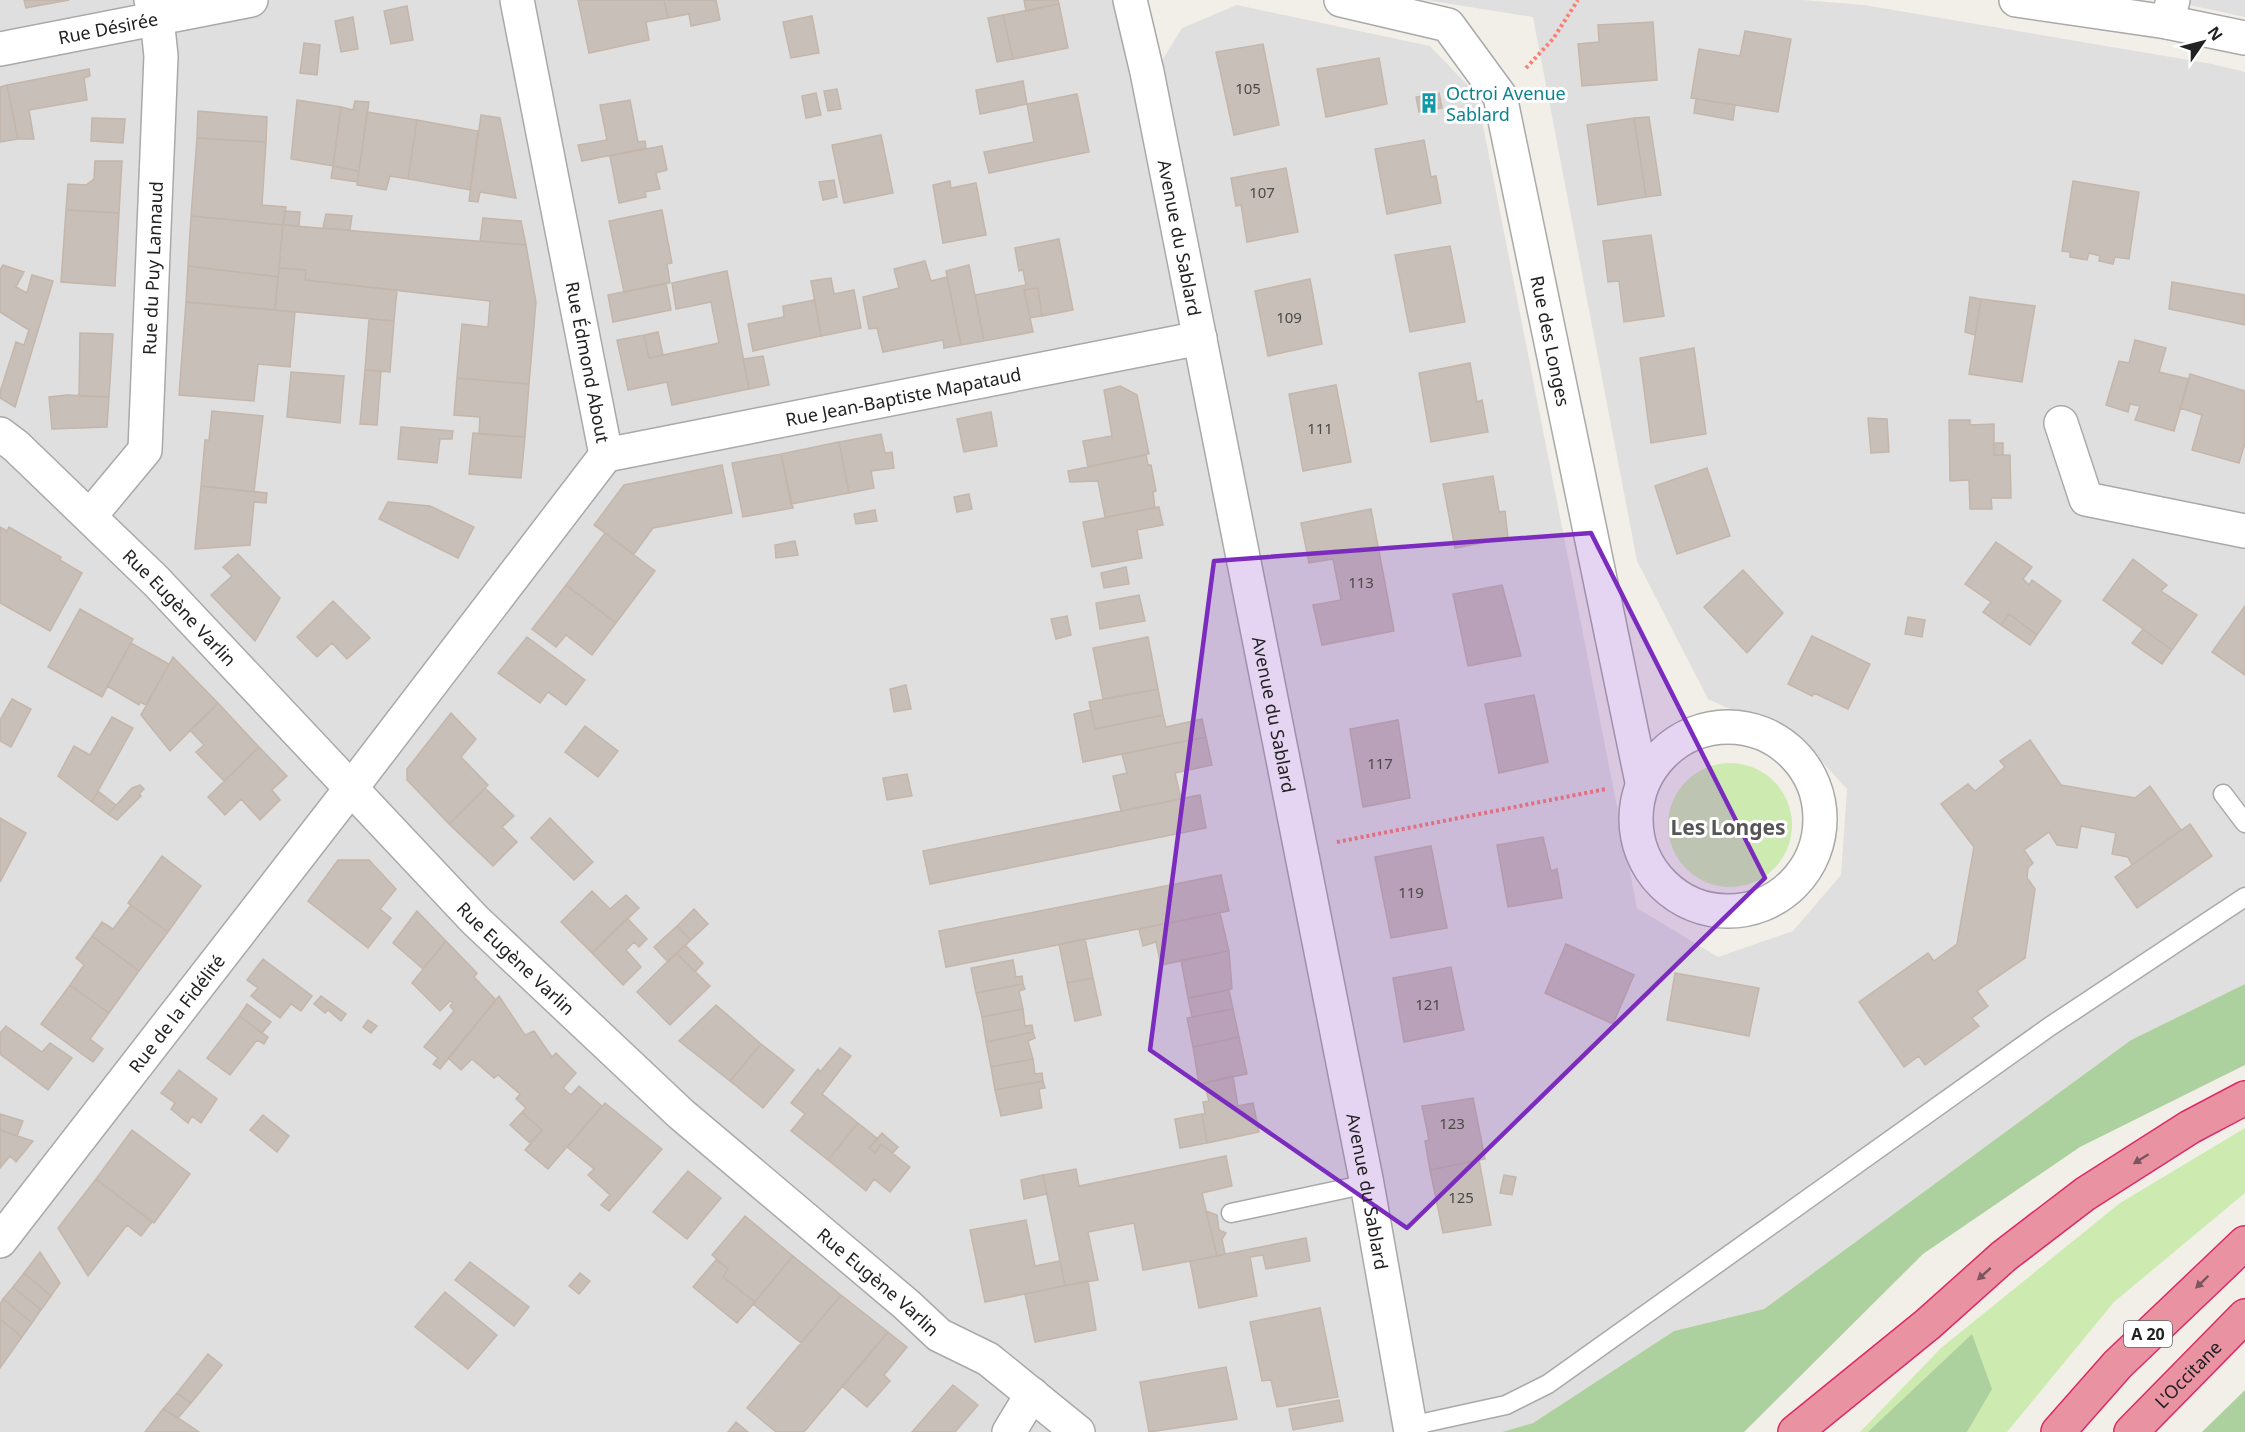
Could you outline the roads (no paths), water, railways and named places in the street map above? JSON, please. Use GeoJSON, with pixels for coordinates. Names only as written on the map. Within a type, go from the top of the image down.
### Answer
{"type":"FeatureCollection","features":[{"type":"Feature","properties":{"kind":"highway"},"geometry":{"type":"LineString","coordinates":[[1795,1432],[1928,1324],[2004,1256],[2085,1194],[2190,1127],[2245,1098]]}},
{"type":"Feature","properties":{"kind":"highway","name":"A 20"},"geometry":{"type":"LineString","coordinates":[[2058,1432],[2118,1364],[2245,1243]]}},
{"type":"Feature","properties":{"kind":"highway","name":"L'Occitane"},"geometry":{"type":"LineString","coordinates":[[2132,1432],[2245,1316]]}},
{"type":"Feature","properties":{"kind":"highway"},"geometry":{"type":"LineString","coordinates":[[1823,1432],[1847,1404],[1928,1324]]}},
{"type":"Feature","properties":{"kind":"street","name":"Rue Désirée"},"geometry":{"type":"LineString","coordinates":[[0,49],[154,9],[251,0]]}},
{"type":"Feature","properties":{"kind":"street","name":"Rue Édmond About"},"geometry":{"type":"LineString","coordinates":[[352,787],[606,455],[517,0]]}},
{"type":"Feature","properties":{"kind":"street","name":"Avenue du Sablard"},"geometry":{"type":"LineString","coordinates":[[1130,0],[1147,72],[1367,1184],[1411,1429]]}},
{"type":"Feature","properties":{"kind":"street","name":"Rue des Longes"},"geometry":{"type":"LineString","coordinates":[[1341,0],[1448,25],[1500,96],[1642,782],[1635,811],[1637,841],[1649,868],[1668,890],[1693,905],[1722,912],[1752,909],[1778,897],[1800,877],[1816,850],[1821,818],[1815,787],[1799,759],[1775,739],[1745,728],[1714,727],[1684,736],[1659,756],[1642,782]]}},
{"type":"Feature","properties":{"kind":"street"},"geometry":{"type":"LineString","coordinates":[[2016,0],[2170,11],[2245,38]]}},
{"type":"Feature","properties":{"kind":"street","name":"Rue du Puy Lannaud"},"geometry":{"type":"LineString","coordinates":[[90,516],[145,450],[161,56],[154,9]]}},
{"type":"Feature","properties":{"kind":"street","name":"Rue Jean-Baptiste Mapataud"},"geometry":{"type":"LineString","coordinates":[[606,455],[1200,338]]}},
{"type":"Feature","properties":{"kind":"street"},"geometry":{"type":"LineString","coordinates":[[2061,423],[2086,499],[2245,531]]}},
{"type":"Feature","properties":{"kind":"street","name":"Rue Eugène Varlin"},"geometry":{"type":"LineString","coordinates":[[0,434],[16,446],[156,581],[475,920],[681,1114],[907,1305],[939,1335],[988,1359],[1078,1432]]}},
{"type":"Feature","properties":{"kind":"street","name":"Rue de la Fidélité"},"geometry":{"type":"LineString","coordinates":[[0,1241],[352,787]]}},
{"type":"Feature","properties":{"kind":"street"},"geometry":{"type":"LineString","coordinates":[[1009,1432],[1032,1394]]}},
{"type":"Feature","properties":{"kind":"lane"},"geometry":{"type":"LineString","coordinates":[[2223,794],[2245,823]]}},
{"type":"Feature","properties":{"kind":"lane"},"geometry":{"type":"LineString","coordinates":[[1411,1429],[1506,1405],[1548,1384],[2049,1027],[2245,897]]}},
{"type":"Feature","properties":{"kind":"lane"},"geometry":{"type":"LineString","coordinates":[[1231,1213],[1367,1184]]}},
{"type":"Feature","properties":{"kind":"place","name":"Octroi Avenue Sablard"},"geometry":{"type":"Point","coordinates":[1429,103]}},
{"type":"Feature","properties":{"kind":"district","name":"Les Longes"},"geometry":{"type":"Point","coordinates":[1728,827]}}]}
